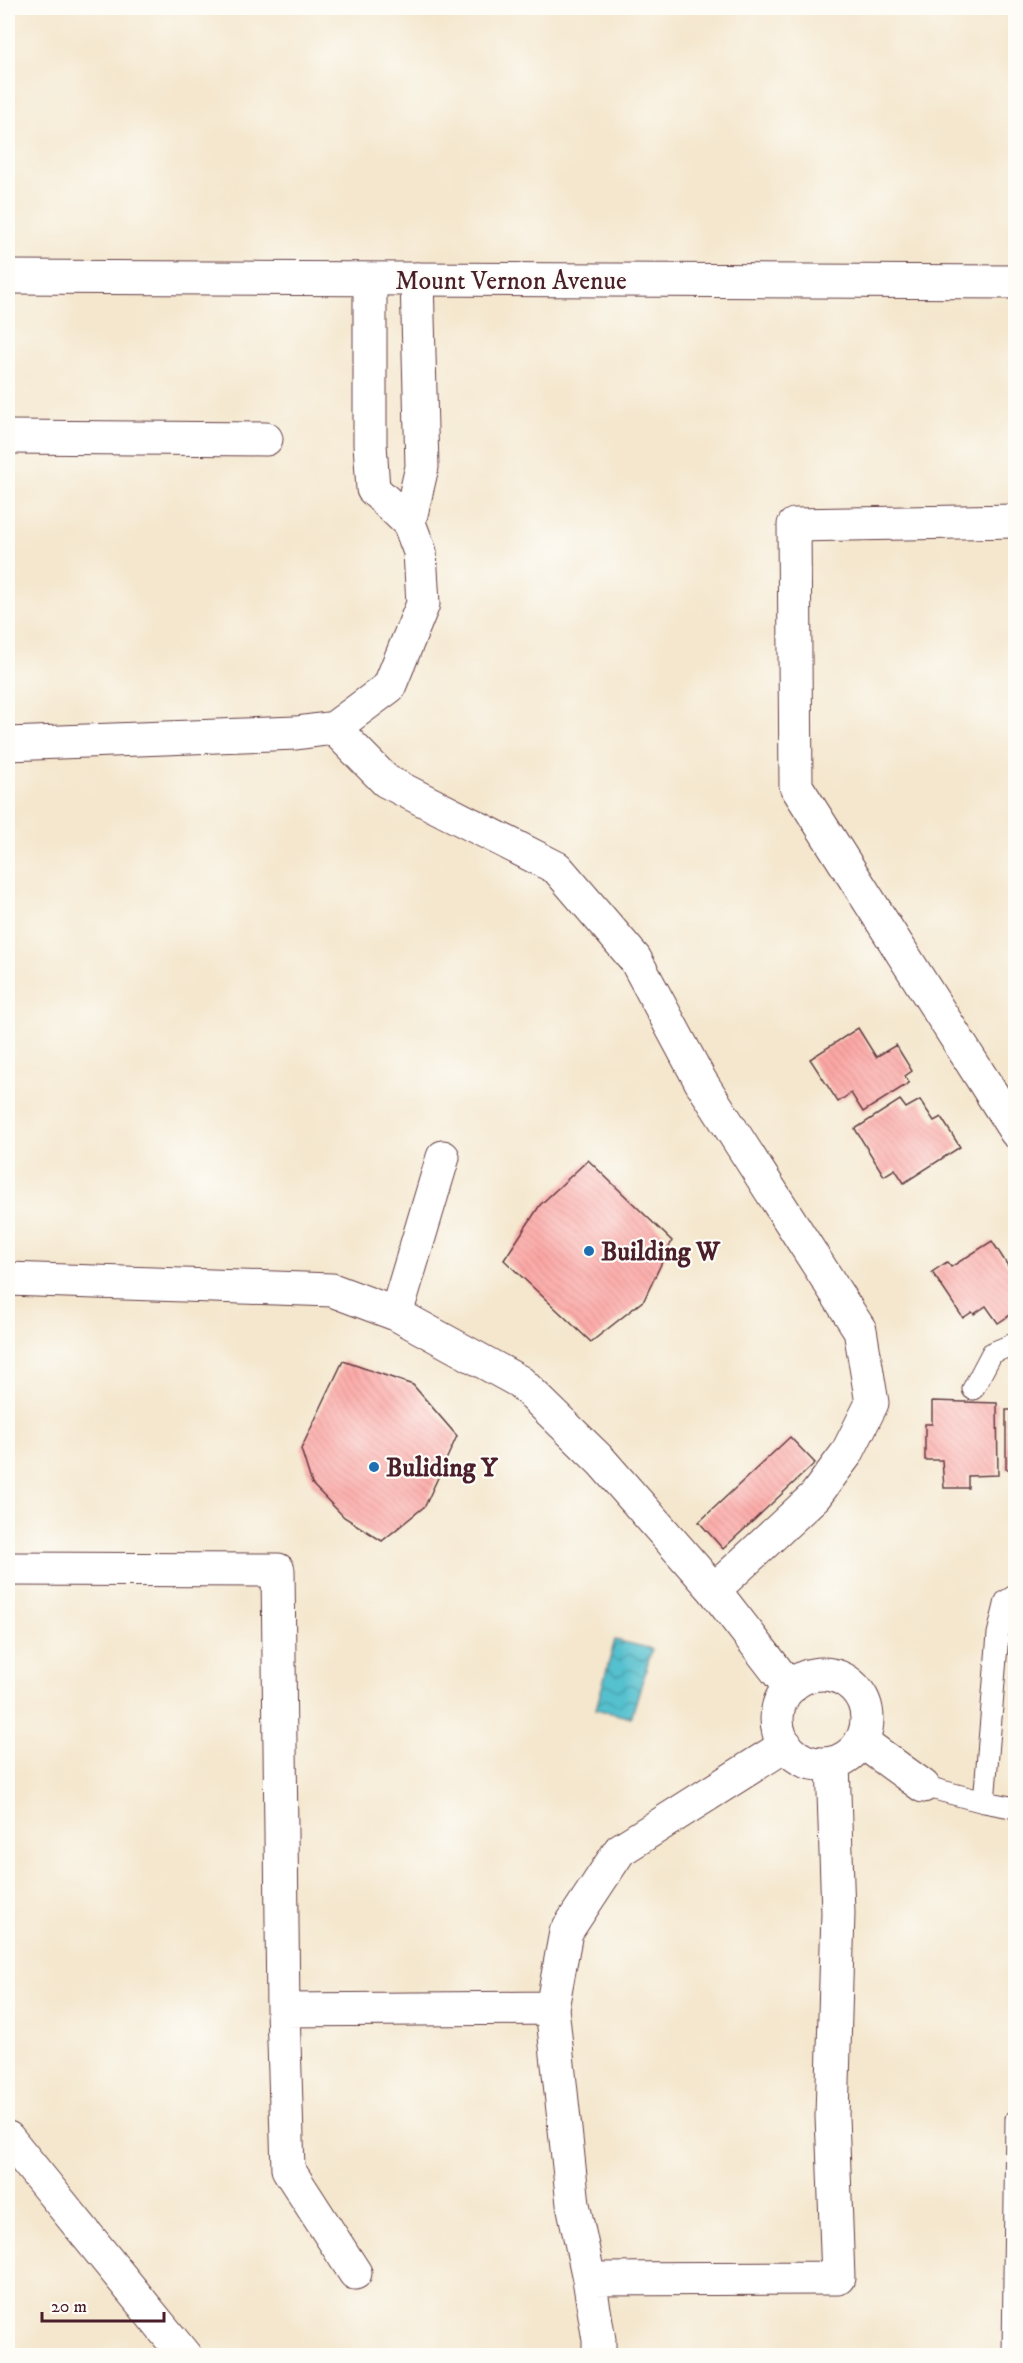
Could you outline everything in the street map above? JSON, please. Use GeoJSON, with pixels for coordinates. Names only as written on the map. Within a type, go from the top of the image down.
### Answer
{"type":"FeatureCollection","features":[{"type":"Feature","properties":{"kind":"street","name":"Mount Vernon Avenue"},"geometry":{"type":"LineString","coordinates":[[8,277],[1016,282]]}},
{"type":"Feature","properties":{"kind":"street"},"geometry":{"type":"LineString","coordinates":[[409,523],[422,467],[417,279]]}},
{"type":"Feature","properties":{"kind":"street"},"geometry":{"type":"LineString","coordinates":[[8,744],[296,733],[334,728],[389,687],[423,604],[420,552],[409,523],[373,489],[370,444],[370,280]]}},
{"type":"Feature","properties":{"kind":"street"},"geometry":{"type":"LineString","coordinates":[[8,437],[266,439]]}},
{"type":"Feature","properties":{"kind":"street"},"geometry":{"type":"LineString","coordinates":[[1016,521],[794,525],[794,536],[796,786],[1016,1132]]}},
{"type":"Feature","properties":{"kind":"street"},"geometry":{"type":"LineString","coordinates":[[334,728],[386,781],[557,868],[635,959],[701,1082],[860,1330],[872,1403],[846,1453],[816,1496],[714,1590]]}},
{"type":"Feature","properties":{"kind":"street"},"geometry":{"type":"LineString","coordinates":[[396,1314],[443,1157]]}},
{"type":"Feature","properties":{"kind":"street"},"geometry":{"type":"LineString","coordinates":[[8,1279],[332,1290],[396,1314],[520,1382],[602,1462],[714,1590],[790,1688]]}},
{"type":"Feature","properties":{"kind":"street"},"geometry":{"type":"LineString","coordinates":[[8,1569],[279,1570],[283,2010],[288,2169],[355,2273]]}},
{"type":"Feature","properties":{"kind":"street"},"geometry":{"type":"LineString","coordinates":[[815,1674],[830,1674],[843,1679],[855,1688],[865,1706],[866,1728],[861,1742],[844,1758],[833,1763],[820,1764],[795,1755],[786,1745],[779,1731],[777,1716],[781,1701],[790,1688],[801,1679],[815,1674]]}},
{"type":"Feature","properties":{"kind":"street"},"geometry":{"type":"LineString","coordinates":[[861,1742],[923,1786]]}},
{"type":"Feature","properties":{"kind":"street"},"geometry":{"type":"LineString","coordinates":[[599,2355],[590,2279],[573,2204],[552,2008],[566,1932],[620,1850],[786,1745]]}},
{"type":"Feature","properties":{"kind":"street"},"geometry":{"type":"LineString","coordinates":[[590,2279],[838,2278],[832,2115],[838,1913],[833,1763]]}},
{"type":"Feature","properties":{"kind":"street"},"geometry":{"type":"LineString","coordinates":[[283,2010],[552,2008]]}},
{"type":"Feature","properties":{"kind":"street"},"geometry":{"type":"LineString","coordinates":[[8,2138],[185,2355]]}},
{"type":"Feature","properties":{"kind":"lane"},"geometry":{"type":"LineString","coordinates":[[973,1389],[992,1353],[1016,1343]]}},
{"type":"Feature","properties":{"kind":"lane"},"geometry":{"type":"LineString","coordinates":[[984,1802],[998,1634],[1006,1600],[1016,1595]]}},
{"type":"Feature","properties":{"kind":"lane"},"geometry":{"type":"LineString","coordinates":[[923,1786],[1016,1809]]}},
{"type":"Feature","properties":{"kind":"lane"},"geometry":{"type":"LineString","coordinates":[[1013,2355],[1016,2119]]}},
{"type":"Feature","properties":{"kind":"water"},"geometry":{"type":"Polygon","coordinates":[[[615,1640],[652,1649],[631,1718],[596,1709],[615,1640]]]}},
{"type":"Feature","properties":{"kind":"building"},"geometry":{"type":"Polygon","coordinates":[[[858,1028],[876,1057],[896,1045],[912,1071],[905,1076],[909,1083],[863,1112],[851,1093],[838,1102],[810,1059],[858,1028]]]}},
{"type":"Feature","properties":{"kind":"building"},"geometry":{"type":"Polygon","coordinates":[[[900,1100],[906,1108],[920,1100],[934,1121],[941,1117],[960,1147],[904,1183],[895,1169],[884,1176],[855,1129],[900,1100]]]}},
{"type":"Feature","properties":{"kind":"building","name":"Building W"},"geometry":{"type":"Polygon","coordinates":[[[588,1160],[672,1241],[644,1300],[591,1342],[504,1260],[540,1205],[588,1160]]]}},
{"type":"Feature","properties":{"kind":"building"},"geometry":{"type":"Polygon","coordinates":[[[992,1241],[1010,1269],[1016,1266],[1016,1311],[998,1323],[986,1306],[963,1318],[932,1272],[947,1262],[951,1267],[992,1241]]]}},
{"type":"Feature","properties":{"kind":"building","name":"Buliding Y"},"geometry":{"type":"Polygon","coordinates":[[[343,1361],[413,1385],[457,1436],[425,1506],[382,1541],[344,1517],[312,1484],[301,1449],[343,1361]]]}},
{"type":"Feature","properties":{"kind":"building"},"geometry":{"type":"Polygon","coordinates":[[[932,1401],[997,1403],[998,1475],[968,1476],[968,1488],[944,1488],[942,1460],[925,1460],[925,1424],[932,1424],[932,1401]]]}},
{"type":"Feature","properties":{"kind":"building"},"geometry":{"type":"Polygon","coordinates":[[[1006,1410],[1016,1410],[1016,1469],[1006,1469],[1006,1410]]]}},
{"type":"Feature","properties":{"kind":"building"},"geometry":{"type":"Polygon","coordinates":[[[790,1437],[815,1463],[723,1549],[699,1522],[790,1437]]]}},
{"type":"Feature","properties":{"kind":"place","name":"Building W"},"geometry":{"type":"Point","coordinates":[589,1251]}},
{"type":"Feature","properties":{"kind":"place","name":"Buliding Y"},"geometry":{"type":"Point","coordinates":[374,1467]}}]}
